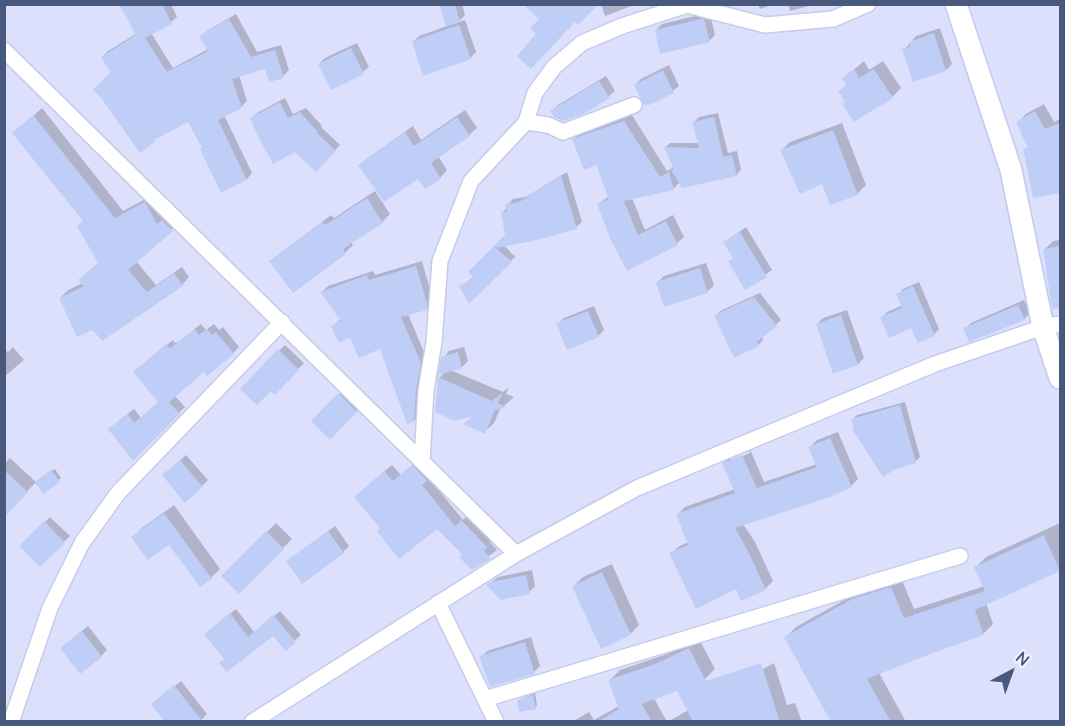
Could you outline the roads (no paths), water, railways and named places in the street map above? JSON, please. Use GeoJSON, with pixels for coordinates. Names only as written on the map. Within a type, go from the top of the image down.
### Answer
{"type":"FeatureCollection","features":[{"type":"Feature","properties":{"kind":"street"},"geometry":{"type":"LineString","coordinates":[[422,461],[426,390],[434,342],[440,261],[471,181],[526,122],[535,93],[554,67],[582,43],[622,26],[687,5],[765,25],[833,20],[868,4]]}},
{"type":"Feature","properties":{"kind":"street"},"geometry":{"type":"LineString","coordinates":[[956,4],[1011,170],[1052,325],[1060,378]]}},
{"type":"Feature","properties":{"kind":"street"},"geometry":{"type":"LineString","coordinates":[[4,50],[516,554]]}},
{"type":"Feature","properties":{"kind":"street"},"geometry":{"type":"LineString","coordinates":[[526,122],[548,125],[563,132],[634,105]]}},
{"type":"Feature","properties":{"kind":"street"},"geometry":{"type":"LineString","coordinates":[[11,722],[50,608],[82,543],[118,493],[282,322]]}},
{"type":"Feature","properties":{"kind":"street"},"geometry":{"type":"LineString","coordinates":[[252,722],[516,554],[637,488],[935,364],[1052,325]]}},
{"type":"Feature","properties":{"kind":"street"},"geometry":{"type":"LineString","coordinates":[[485,699],[960,556]]}},
{"type":"Feature","properties":{"kind":"street"},"geometry":{"type":"LineString","coordinates":[[438,603],[496,722]]}}]}
